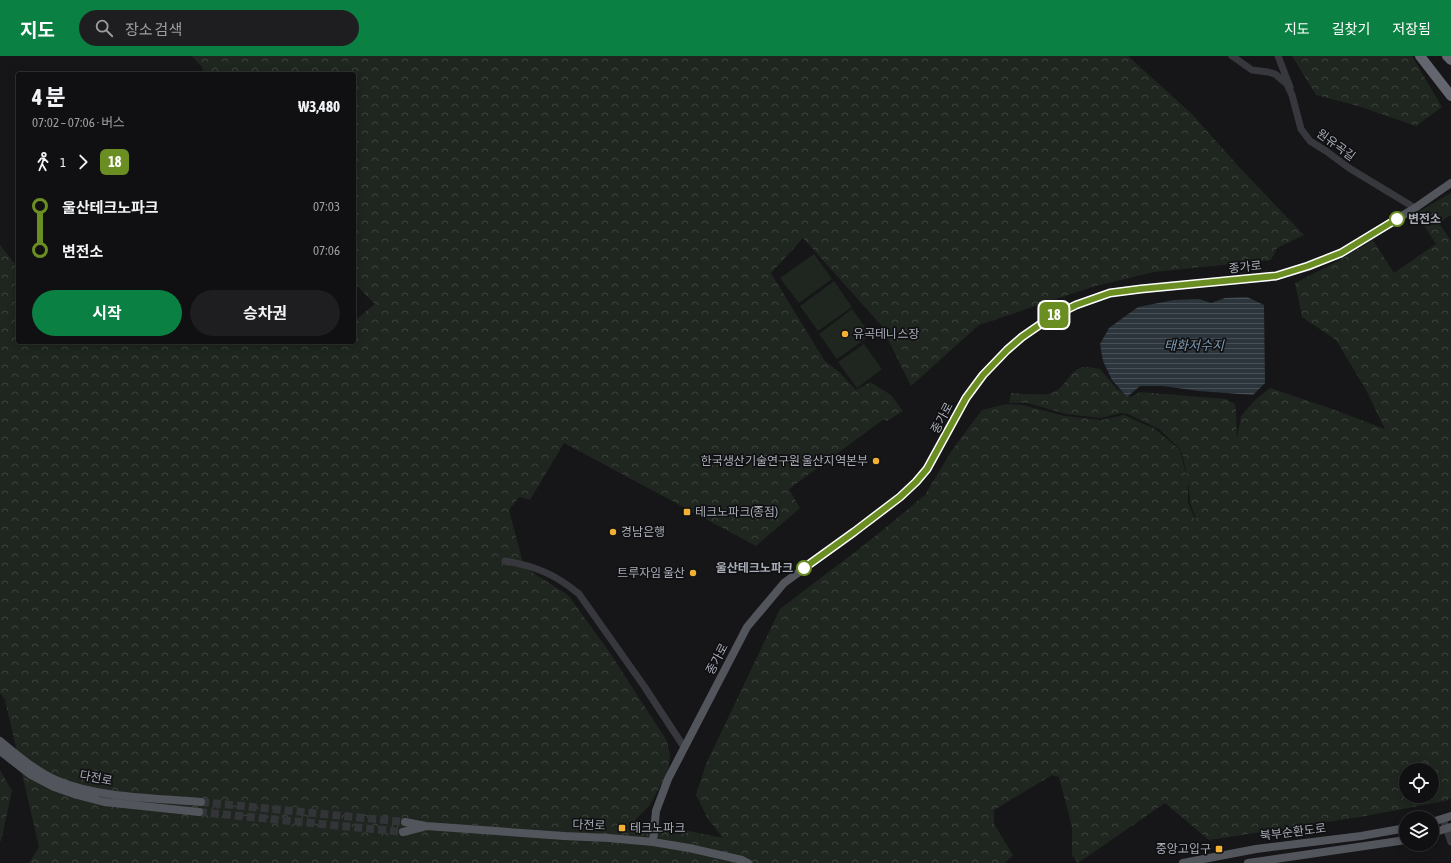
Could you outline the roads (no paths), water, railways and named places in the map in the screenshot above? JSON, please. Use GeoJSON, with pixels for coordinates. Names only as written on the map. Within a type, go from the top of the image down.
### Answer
{"type":"FeatureCollection","features":[{"type":"Feature","properties":{"kind":"highway"},"geometry":{"type":"LineString","coordinates":[[1420,56],[1451,96]]}},
{"type":"Feature","properties":{"kind":"highway"},"geometry":{"type":"LineString","coordinates":[[1447,56],[1451,60]]}},
{"type":"Feature","properties":{"kind":"main road","name":"종가로"},"geometry":{"type":"LineString","coordinates":[[653,842],[656,811],[668,779],[747,627],[784,583],[794,574],[854,532],[900,497],[916,482],[927,469],[966,398],[983,375],[1007,350],[1035,327],[1048,319],[1076,305],[1110,293],[1133,289],[1276,276],[1308,266],[1341,253],[1416,208],[1451,183]]}},
{"type":"Feature","properties":{"kind":"main road","name":"다전로"},"geometry":{"type":"LineString","coordinates":[[0,741],[33,767],[57,781],[79,788],[106,793],[201,802]]}},
{"type":"Feature","properties":{"kind":"main road","name":"다전로"},"geometry":{"type":"LineString","coordinates":[[0,751],[31,775],[54,787],[77,795],[104,802],[199,812]]}},
{"type":"Feature","properties":{"kind":"main road","name":"다전로"},"geometry":{"type":"LineString","coordinates":[[404,822],[426,826],[653,842],[689,848],[742,860],[748,863]]}},
{"type":"Feature","properties":{"kind":"main road","name":"다전로"},"geometry":{"type":"LineString","coordinates":[[404,832],[426,826]]}},
{"type":"Feature","properties":{"kind":"main road"},"geometry":{"type":"LineString","coordinates":[[1439,831],[1449,828]]}},
{"type":"Feature","properties":{"kind":"main road","name":"북부순환도로"},"geometry":{"type":"LineString","coordinates":[[1183,863],[1256,849],[1361,836],[1399,829]]}},
{"type":"Feature","properties":{"kind":"main road","name":"북부순환도로"},"geometry":{"type":"LineString","coordinates":[[1248,863],[1273,861],[1399,841]]}},
{"type":"Feature","properties":{"kind":"street","name":"원유곡길"},"geometry":{"type":"LineString","coordinates":[[1232,56],[1252,70],[1275,74],[1287,84],[1292,95],[1301,129],[1310,141],[1349,168],[1416,208]]}},
{"type":"Feature","properties":{"kind":"street"},"geometry":{"type":"LineString","coordinates":[[1278,56],[1289,83],[1292,95]]}},
{"type":"Feature","properties":{"kind":"street"},"geometry":{"type":"LineString","coordinates":[[505,561],[540,569],[568,585],[579,594],[644,686],[684,747]]}},
{"type":"Feature","properties":{"kind":"street"},"geometry":{"type":"LineString","coordinates":[[1447,818],[1451,842]]}},
{"type":"Feature","properties":{"kind":"water","name":"태화저수지"},"geometry":{"type":"Polygon","coordinates":[[[1247,297],[1264,305],[1265,383],[1253,395],[1199,391],[1163,386],[1140,386],[1127,397],[1112,380],[1103,361],[1100,344],[1109,328],[1138,307],[1174,300],[1199,299],[1211,303],[1225,298],[1247,297]]]}},
{"type":"Feature","properties":{"kind":"tunnel"},"geometry":{"type":"LineString","coordinates":[[201,802],[405,822]]}},
{"type":"Feature","properties":{"kind":"tunnel"},"geometry":{"type":"LineString","coordinates":[[199,812],[403,832]]}},
{"type":"Feature","properties":{"kind":"place","name":"변전소"},"geometry":{"type":"Point","coordinates":[1397,219]}},
{"type":"Feature","properties":{"kind":"place","name":"유곡테니스장"},"geometry":{"type":"Point","coordinates":[845,334]}},
{"type":"Feature","properties":{"kind":"place","name":"한국생산기술연구원 울산지역본부"},"geometry":{"type":"Point","coordinates":[876,461]}},
{"type":"Feature","properties":{"kind":"place","name":"테크노파크(종점)"},"geometry":{"type":"Point","coordinates":[687,512]}},
{"type":"Feature","properties":{"kind":"place","name":"경남은행"},"geometry":{"type":"Point","coordinates":[613,532]}},
{"type":"Feature","properties":{"kind":"place","name":"울산테크노파크"},"geometry":{"type":"Point","coordinates":[804,568]}},
{"type":"Feature","properties":{"kind":"place","name":"트루자임 울산"},"geometry":{"type":"Point","coordinates":[693,573]}},
{"type":"Feature","properties":{"kind":"place","name":"테크노파크"},"geometry":{"type":"Point","coordinates":[622,828]}},
{"type":"Feature","properties":{"kind":"place","name":"중앙고입구"},"geometry":{"type":"Point","coordinates":[1219,849]}}]}
